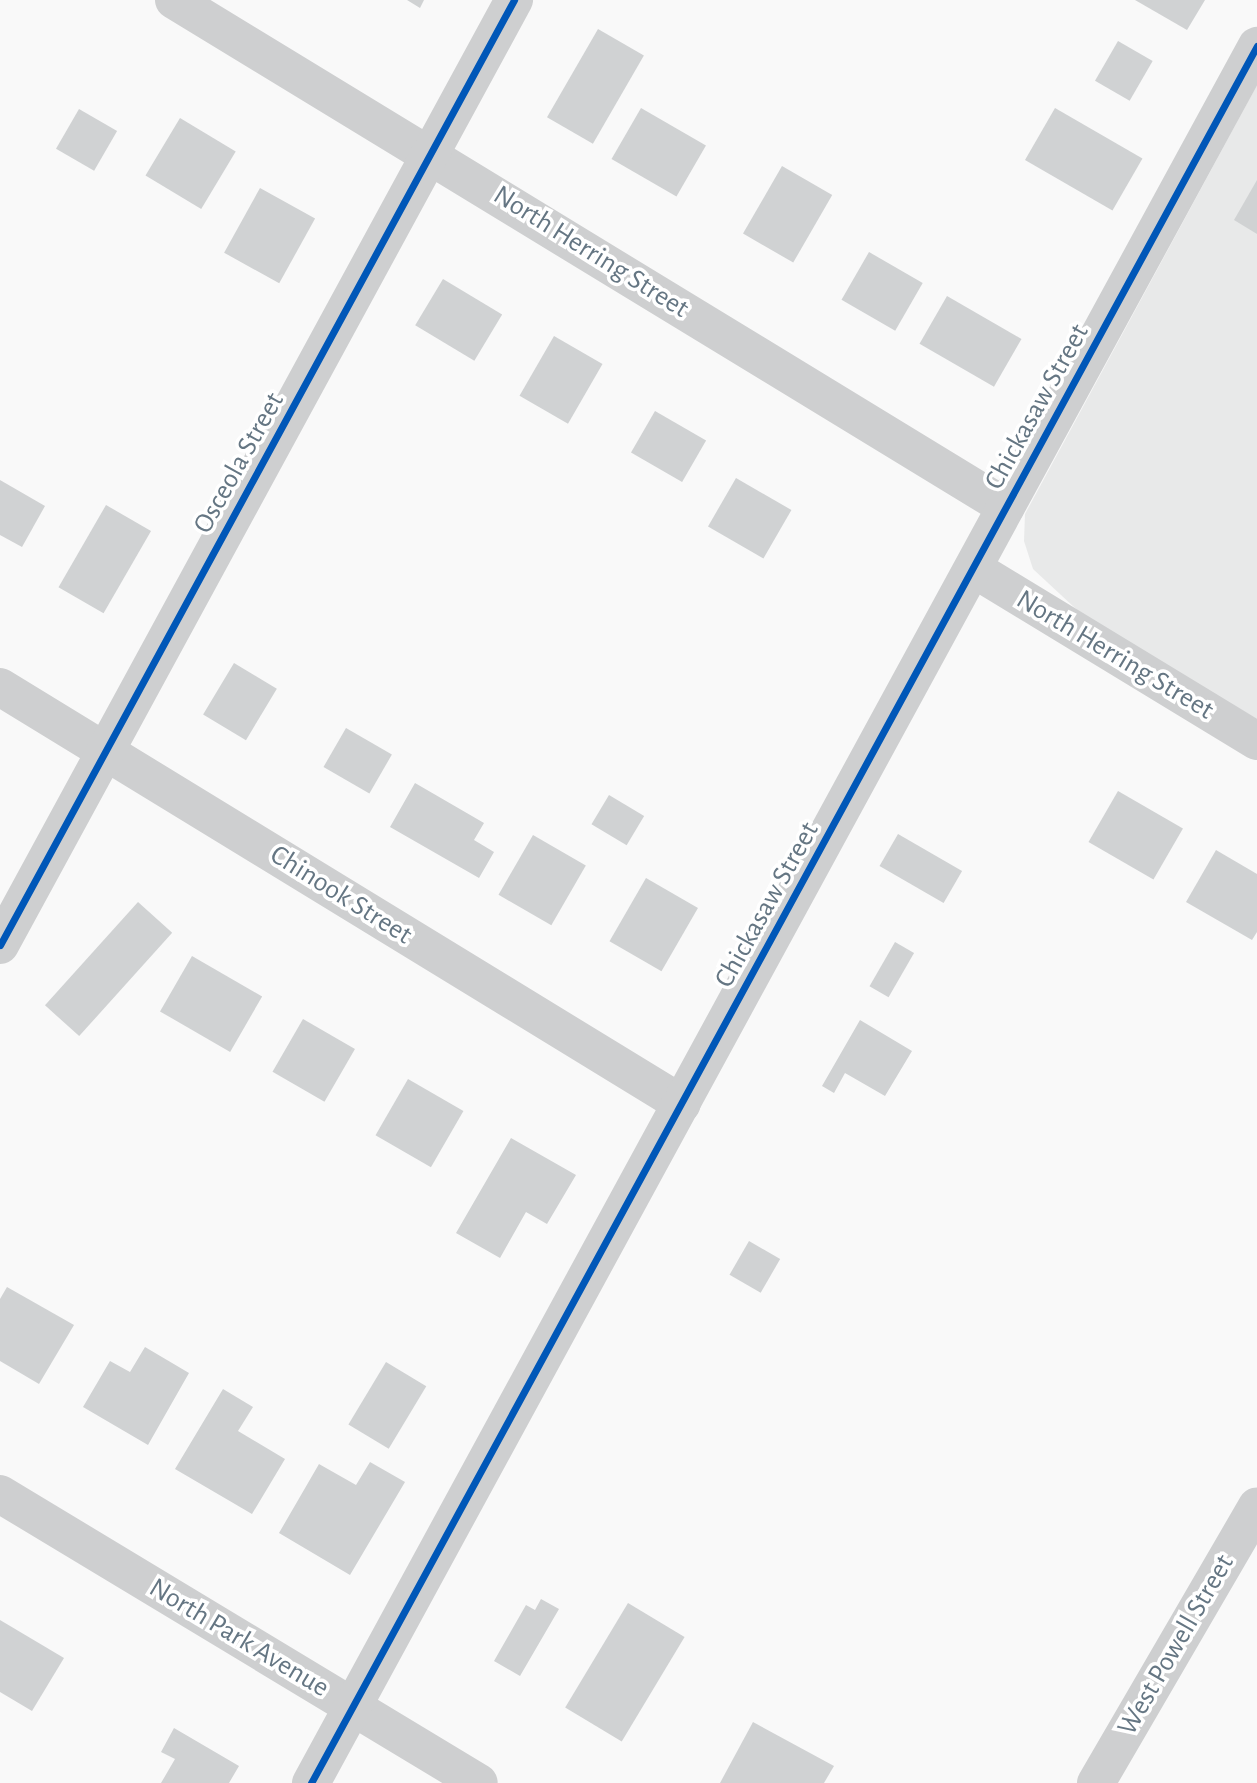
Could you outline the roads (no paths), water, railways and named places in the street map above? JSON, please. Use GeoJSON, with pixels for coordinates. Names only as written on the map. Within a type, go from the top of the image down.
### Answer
{"type":"FeatureCollection","features":[{"type":"Feature","properties":{"kind":"street","name":"North Herring Street"},"geometry":{"type":"LineString","coordinates":[[174,0],[431,153],[1006,507]]}},
{"type":"Feature","properties":{"kind":"street","name":"Osceola Street"},"geometry":{"type":"LineString","coordinates":[[0,945],[514,0]]}},
{"type":"Feature","properties":{"kind":"street","name":"Chickasaw Street"},"geometry":{"type":"LineString","coordinates":[[311,1783],[356,1708],[1257,46]]}},
{"type":"Feature","properties":{"kind":"street","name":"North Herring Street"},"geometry":{"type":"LineString","coordinates":[[974,569],[1257,741]]}},
{"type":"Feature","properties":{"kind":"street","name":"Chinook Street"},"geometry":{"type":"LineString","coordinates":[[0,687],[682,1104]]}},
{"type":"Feature","properties":{"kind":"street","name":"North Park Avenue"},"geometry":{"type":"LineString","coordinates":[[0,1494],[479,1783]]}},
{"type":"Feature","properties":{"kind":"street","name":"West Powell Street"},"geometry":{"type":"LineString","coordinates":[[1096,1783],[1257,1506]]}}]}
